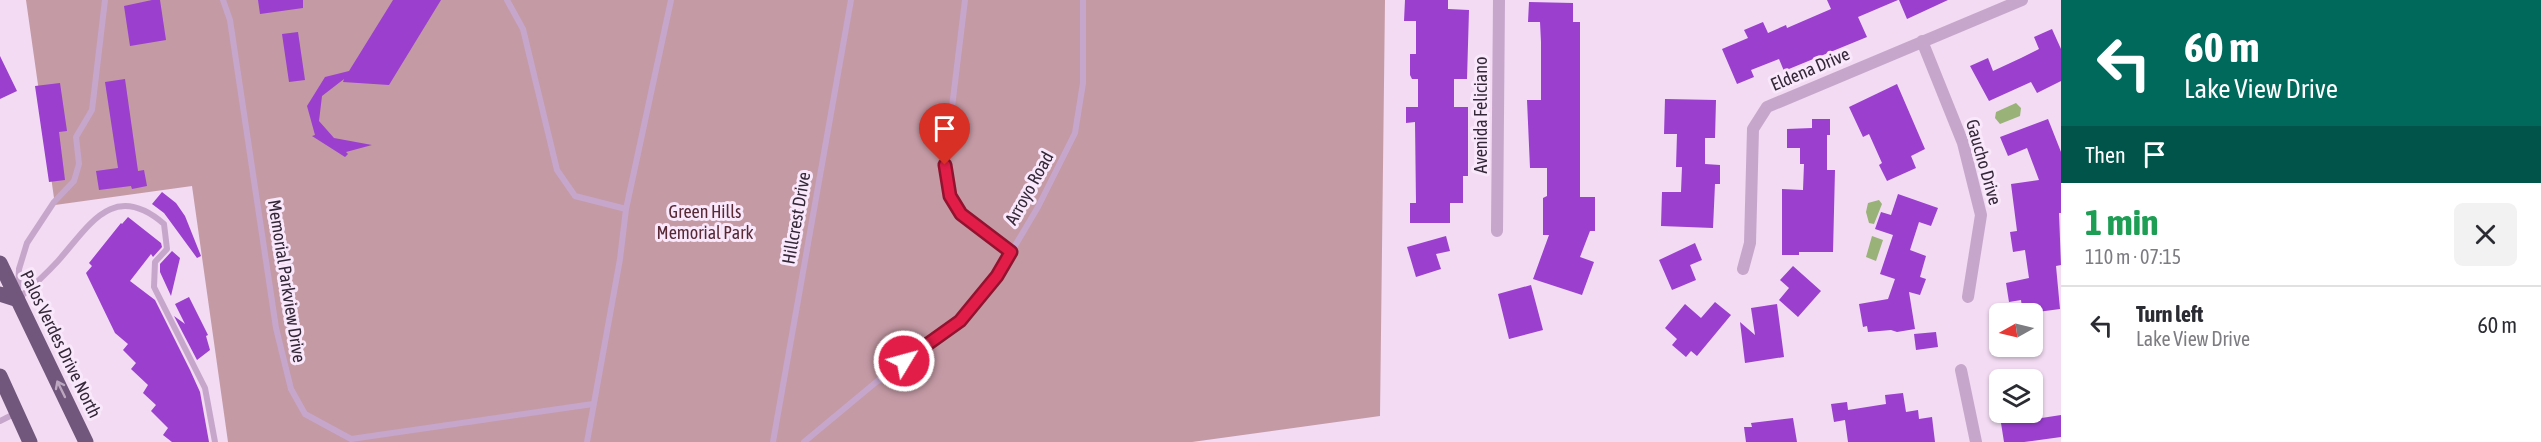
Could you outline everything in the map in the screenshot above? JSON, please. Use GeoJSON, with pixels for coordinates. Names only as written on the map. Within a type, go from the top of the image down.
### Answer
{"type":"FeatureCollection","features":[{"type":"Feature","properties":{"kind":"main road","name":"Palos Verdes Drive North"},"geometry":{"type":"LineString","coordinates":[[0,263],[86,442]]}},
{"type":"Feature","properties":{"kind":"main road"},"geometry":{"type":"LineString","coordinates":[[0,294],[18,300]]}},
{"type":"Feature","properties":{"kind":"main road"},"geometry":{"type":"LineString","coordinates":[[0,376],[30,442]]}},
{"type":"Feature","properties":{"kind":"street","name":"Avenida Feliciano"},"geometry":{"type":"LineString","coordinates":[[1497,231],[1499,0]]}},
{"type":"Feature","properties":{"kind":"street","name":"Eldena Drive"},"geometry":{"type":"LineString","coordinates":[[1743,269],[1750,243],[1753,129],[1767,107],[2022,0]]}},
{"type":"Feature","properties":{"kind":"street","name":"Gaucho Drive"},"geometry":{"type":"LineString","coordinates":[[1922,42],[1963,143],[1981,215],[1968,297]]}},
{"type":"Feature","properties":{"kind":"street"},"geometry":{"type":"LineString","coordinates":[[1961,370],[1976,442]]}},
{"type":"Feature","properties":{"kind":"lane"},"geometry":{"type":"LineString","coordinates":[[18,300],[19,269],[27,243],[54,202],[74,181],[79,164],[76,137],[92,110],[105,0]]}},
{"type":"Feature","properties":{"kind":"lane","name":"Memorial Parkview Drive"},"geometry":{"type":"LineString","coordinates":[[223,0],[232,32],[276,328],[291,389],[305,414],[351,440],[593,404]]}},
{"type":"Feature","properties":{"kind":"lane"},"geometry":{"type":"LineString","coordinates":[[507,0],[523,29],[557,170],[574,196],[626,209]]}},
{"type":"Feature","properties":{"kind":"lane"},"geometry":{"type":"LineString","coordinates":[[587,442],[620,260],[626,209],[671,0]]}},
{"type":"Feature","properties":{"kind":"lane","name":"Hillcrest Drive"},"geometry":{"type":"LineString","coordinates":[[773,442],[851,0]]}},
{"type":"Feature","properties":{"kind":"lane"},"geometry":{"type":"LineString","coordinates":[[965,0],[945,165],[950,196],[961,214],[1011,252]]}},
{"type":"Feature","properties":{"kind":"lane","name":"Arroyo Road"},"geometry":{"type":"LineString","coordinates":[[804,442],[875,383],[960,321],[997,276],[1043,197],[1075,133],[1083,84],[1083,0]]}},
{"type":"Feature","properties":{"kind":"lane"},"geometry":{"type":"LineString","coordinates":[[18,300],[58,261],[78,236],[104,210],[127,207],[155,216],[164,224],[167,249],[154,262],[154,287],[205,388],[214,442]]}},
{"type":"Feature","properties":{"kind":"lane"},"geometry":{"type":"LineString","coordinates":[[0,421],[17,413]]}},
{"type":"Feature","properties":{"kind":"green space","name":"Green Hills Memorial Park"},"geometry":{"type":"Polygon","coordinates":[[[26,0],[1385,0],[1380,416],[1192,442],[228,442],[192,186],[55,205],[26,0]]]}},
{"type":"Feature","properties":{"kind":"shaded area"},"geometry":{"type":"Polygon","coordinates":[[[2016,103],[2021,108],[2020,116],[2000,124],[1995,118],[1996,112],[2016,103]]]}},
{"type":"Feature","properties":{"kind":"shaded area"},"geometry":{"type":"Polygon","coordinates":[[[1879,200],[1882,204],[1874,224],[1869,223],[1866,212],[1868,203],[1879,200]]]}},
{"type":"Feature","properties":{"kind":"shaded area"},"geometry":{"type":"Polygon","coordinates":[[[1872,236],[1883,240],[1876,261],[1866,257],[1872,236]]]}},
{"type":"Feature","properties":{"kind":"building"},"geometry":{"type":"Polygon","coordinates":[[[160,0],[166,40],[130,46],[124,6],[160,0]]]}},
{"type":"Feature","properties":{"kind":"building"},"geometry":{"type":"Polygon","coordinates":[[[258,0],[303,0],[303,8],[260,14],[258,0]]]}},
{"type":"Feature","properties":{"kind":"building"},"geometry":{"type":"Polygon","coordinates":[[[393,0],[441,0],[389,85],[343,82],[344,79],[322,96],[319,121],[334,138],[372,145],[346,152],[348,154],[345,157],[312,136],[315,135],[307,106],[325,77],[349,71],[393,0]]]}},
{"type":"Feature","properties":{"kind":"building"},"geometry":{"type":"Polygon","coordinates":[[[1405,0],[1448,0],[1448,9],[1469,10],[1467,79],[1454,79],[1454,107],[1468,107],[1468,176],[1463,176],[1463,203],[1450,203],[1450,223],[1410,223],[1410,203],[1416,203],[1415,122],[1406,123],[1406,107],[1418,107],[1418,79],[1412,79],[1410,75],[1410,54],[1416,54],[1416,21],[1404,21],[1405,0]]]}},
{"type":"Feature","properties":{"kind":"building"},"geometry":{"type":"Polygon","coordinates":[[[1827,0],[1898,0],[1858,17],[1867,37],[1784,71],[1779,59],[1751,70],[1754,77],[1737,84],[1722,49],[1748,38],[1744,30],[1763,22],[1768,33],[1786,25],[1787,28],[1831,9],[1827,0]]]}},
{"type":"Feature","properties":{"kind":"building"},"geometry":{"type":"Polygon","coordinates":[[[1899,0],[1948,0],[1907,19],[1899,0]]]}},
{"type":"Feature","properties":{"kind":"building"},"geometry":{"type":"Polygon","coordinates":[[[1529,2],[1573,3],[1573,22],[1580,22],[1580,197],[1595,197],[1595,231],[1590,231],[1580,257],[1594,262],[1582,295],[1533,279],[1549,235],[1543,235],[1543,198],[1547,196],[1547,168],[1530,168],[1527,100],[1541,100],[1541,42],[1540,22],[1528,22],[1529,2]]]}},
{"type":"Feature","properties":{"kind":"building"},"geometry":{"type":"Polygon","coordinates":[[[2052,29],[2061,49],[2061,81],[2037,93],[2031,82],[1989,101],[1970,66],[1988,58],[1993,71],[2039,49],[2034,37],[2052,29]]]}},
{"type":"Feature","properties":{"kind":"building"},"geometry":{"type":"Polygon","coordinates":[[[298,32],[305,80],[289,82],[282,34],[298,32]]]}},
{"type":"Feature","properties":{"kind":"building"},"geometry":{"type":"Polygon","coordinates":[[[0,56],[17,91],[0,99],[0,56]]]}},
{"type":"Feature","properties":{"kind":"building"},"geometry":{"type":"Polygon","coordinates":[[[125,79],[138,171],[144,170],[147,186],[99,190],[96,171],[118,168],[105,82],[125,79]]]}},
{"type":"Feature","properties":{"kind":"building"},"geometry":{"type":"Polygon","coordinates":[[[60,83],[67,131],[59,132],[65,180],[49,182],[35,86],[60,83]]]}},
{"type":"Feature","properties":{"kind":"building"},"geometry":{"type":"Polygon","coordinates":[[[1897,84],[1925,149],[1911,156],[1916,168],[1887,181],[1869,134],[1863,137],[1849,107],[1897,84]]]}},
{"type":"Feature","properties":{"kind":"building"},"geometry":{"type":"Polygon","coordinates":[[[1665,99],[1716,100],[1715,138],[1705,138],[1705,164],[1720,165],[1720,184],[1715,184],[1713,228],[1661,226],[1662,192],[1681,192],[1682,167],[1676,167],[1677,134],[1664,134],[1665,99]]]}},
{"type":"Feature","properties":{"kind":"building"},"geometry":{"type":"Polygon","coordinates":[[[1812,119],[1830,119],[1830,135],[1827,135],[1827,170],[1835,170],[1833,252],[1799,252],[1799,255],[1782,255],[1782,189],[1803,190],[1804,164],[1800,164],[1800,148],[1787,148],[1787,129],[1812,128],[1812,119]]]}},
{"type":"Feature","properties":{"kind":"building"},"geometry":{"type":"Polygon","coordinates":[[[2048,119],[2061,152],[2061,213],[2059,213],[2061,265],[2056,266],[2060,309],[2043,311],[2043,303],[2021,303],[2021,300],[2009,302],[2006,283],[2029,278],[2025,250],[2013,252],[2010,232],[2017,231],[2011,184],[2039,180],[2027,148],[2008,156],[2000,137],[2048,119]]]}},
{"type":"Feature","properties":{"kind":"building"},"geometry":{"type":"Polygon","coordinates":[[[162,192],[176,203],[185,216],[201,256],[197,258],[164,213],[152,204],[162,192]]]}},
{"type":"Feature","properties":{"kind":"building"},"geometry":{"type":"Polygon","coordinates":[[[1898,194],[1938,208],[1931,226],[1919,222],[1910,250],[1926,256],[1920,277],[1926,279],[1920,295],[1909,292],[1915,329],[1897,332],[1891,330],[1868,332],[1867,326],[1863,327],[1859,304],[1888,299],[1895,279],[1880,274],[1893,235],[1875,229],[1881,212],[1891,215],[1898,194]]]}},
{"type":"Feature","properties":{"kind":"building"},"geometry":{"type":"Polygon","coordinates":[[[128,217],[161,243],[162,247],[153,257],[151,254],[130,281],[155,300],[190,370],[200,392],[209,442],[172,442],[163,435],[168,428],[151,411],[156,405],[143,393],[148,385],[131,369],[136,363],[123,350],[128,344],[115,333],[86,273],[92,266],[89,263],[128,217]]]}},
{"type":"Feature","properties":{"kind":"building"},"geometry":{"type":"Polygon","coordinates":[[[1446,236],[1450,251],[1436,254],[1441,269],[1416,277],[1407,247],[1446,236]]]}},
{"type":"Feature","properties":{"kind":"building"},"geometry":{"type":"Polygon","coordinates":[[[1695,243],[1702,260],[1690,265],[1696,280],[1672,290],[1659,260],[1695,243]]]}},
{"type":"Feature","properties":{"kind":"building"},"geometry":{"type":"Polygon","coordinates":[[[172,251],[180,258],[171,296],[160,272],[160,264],[172,251]]]}},
{"type":"Feature","properties":{"kind":"building"},"geometry":{"type":"Polygon","coordinates":[[[1793,266],[1821,291],[1798,317],[1779,300],[1789,288],[1780,280],[1793,266]]]}},
{"type":"Feature","properties":{"kind":"building"},"geometry":{"type":"Polygon","coordinates":[[[1531,285],[1543,330],[1509,339],[1498,294],[1531,285]]]}},
{"type":"Feature","properties":{"kind":"building"},"geometry":{"type":"Polygon","coordinates":[[[189,297],[208,335],[206,336],[210,350],[197,360],[174,316],[185,324],[175,304],[189,297]]]}},
{"type":"Feature","properties":{"kind":"building"},"geometry":{"type":"Polygon","coordinates":[[[1715,302],[1731,315],[1697,356],[1691,351],[1686,357],[1672,345],[1677,339],[1665,328],[1685,304],[1701,318],[1715,302]]]}},
{"type":"Feature","properties":{"kind":"building"},"geometry":{"type":"Polygon","coordinates":[[[1777,304],[1784,357],[1745,363],[1740,322],[1755,335],[1751,308],[1777,304]]]}},
{"type":"Feature","properties":{"kind":"building"},"geometry":{"type":"Polygon","coordinates":[[[1936,332],[1938,347],[1916,350],[1914,334],[1936,332]]]}},
{"type":"Feature","properties":{"kind":"building"},"geometry":{"type":"Polygon","coordinates":[[[1903,393],[1906,412],[1918,410],[1919,419],[1932,417],[1935,442],[1848,442],[1845,420],[1834,422],[1831,404],[1847,402],[1848,410],[1886,404],[1885,395],[1903,393]]]}},
{"type":"Feature","properties":{"kind":"building"},"geometry":{"type":"Polygon","coordinates":[[[2061,415],[2061,437],[2004,442],[2001,423],[2043,423],[2043,418],[2061,415]]]}},
{"type":"Feature","properties":{"kind":"building"},"geometry":{"type":"Polygon","coordinates":[[[1793,418],[1797,442],[1746,442],[1744,427],[1752,427],[1751,423],[1793,418]]]}},
{"type":"Feature","properties":{"kind":"route"},"geometry":{"type":"LineString","coordinates":[[904,361],[960,321],[997,276],[1011,252],[961,214],[950,196],[945,165]]}}]}
